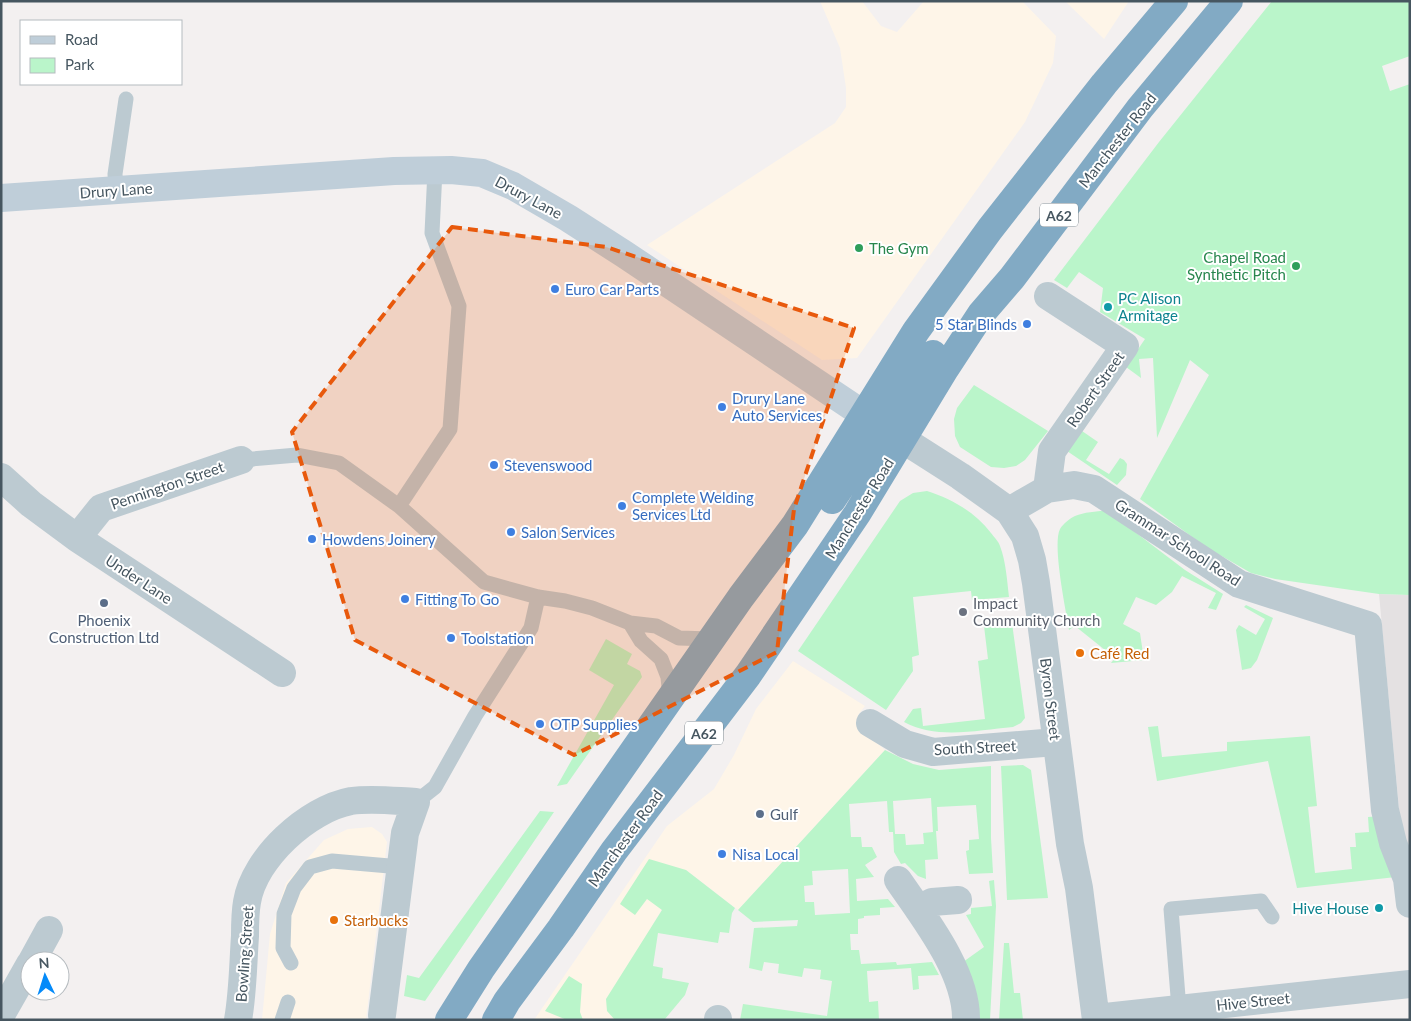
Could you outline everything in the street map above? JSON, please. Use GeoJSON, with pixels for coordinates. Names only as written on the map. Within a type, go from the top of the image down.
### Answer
{"type":"FeatureCollection","features":[{"type":"Feature","properties":{"kind":"highway","name":"Manchester Road"},"geometry":{"type":"LineString","coordinates":[[496,1020],[507,1001],[561,928],[614,851],[748,676],[856,514],[882,426],[916,331],[990,229],[1104,84],[1174,1]]}},
{"type":"Feature","properties":{"kind":"highway","name":"Manchester Road"},"geometry":{"type":"LineString","coordinates":[[449,1020],[481,969],[711,639],[795,524],[1012,278],[1140,108],[1229,1]]}},
{"type":"Feature","properties":{"kind":"main road","name":"Drury Lane"},"geometry":{"type":"LineString","coordinates":[[1,198],[394,171],[451,170],[482,173],[513,186],[568,218],[882,426]]}},
{"type":"Feature","properties":{"kind":"street","name":"Robert Street"},"geometry":{"type":"LineString","coordinates":[[1047,489],[1052,451],[1124,346],[1078,303],[1048,296]]}},
{"type":"Feature","properties":{"kind":"street","name":"Byron Street"},"geometry":{"type":"LineString","coordinates":[[882,426],[1009,510],[1025,536],[1032,560],[1070,844],[1080,888],[1096,1019]]}},
{"type":"Feature","properties":{"kind":"street","name":"Pennington Street"},"geometry":{"type":"LineString","coordinates":[[77,538],[102,508],[241,460]]}},
{"type":"Feature","properties":{"kind":"street","name":"Under Lane"},"geometry":{"type":"LineString","coordinates":[[1,477],[31,504],[77,538],[282,673]]}},
{"type":"Feature","properties":{"kind":"street","name":"Grammar School Road"},"geometry":{"type":"LineString","coordinates":[[1009,510],[1047,489],[1074,485],[1094,489],[1240,584],[1368,625],[1385,810],[1393,843],[1407,880],[1410,904]]}},
{"type":"Feature","properties":{"kind":"street","name":"South Street"},"geometry":{"type":"LineString","coordinates":[[870,723],[905,744],[933,752],[1056,742]]}},
{"type":"Feature","properties":{"kind":"street","name":"Bowling Street"},"geometry":{"type":"LineString","coordinates":[[238,1020],[242,998],[247,901],[254,878],[269,856],[294,830],[322,811],[351,801],[378,799],[416,802]]}},
{"type":"Feature","properties":{"kind":"street"},"geometry":{"type":"LineString","coordinates":[[382,1015],[404,833],[416,802]]}},
{"type":"Feature","properties":{"kind":"street"},"geometry":{"type":"LineString","coordinates":[[898,880],[918,909],[958,976],[966,1007],[966,1020]]}},
{"type":"Feature","properties":{"kind":"street"},"geometry":{"type":"LineString","coordinates":[[918,909],[932,902],[958,900]]}},
{"type":"Feature","properties":{"kind":"street"},"geometry":{"type":"LineString","coordinates":[[37,951],[49,930]]}},
{"type":"Feature","properties":{"kind":"street"},"geometry":{"type":"LineString","coordinates":[[5,1000],[20,978]]}},
{"type":"Feature","properties":{"kind":"street","name":"Hive Street"},"geometry":{"type":"LineString","coordinates":[[1096,1019],[1172,1013],[1410,984]]}},
{"type":"Feature","properties":{"kind":"lane"},"geometry":{"type":"LineString","coordinates":[[116,190],[115,174],[126,99]]}},
{"type":"Feature","properties":{"kind":"lane"},"geometry":{"type":"LineString","coordinates":[[399,506],[450,429],[459,306],[432,233],[435,170]]}},
{"type":"Feature","properties":{"kind":"lane"},"geometry":{"type":"LineString","coordinates":[[241,460],[297,455],[339,463],[399,506],[484,582],[538,597],[592,608],[630,623],[656,626],[679,638],[711,639]]}},
{"type":"Feature","properties":{"kind":"lane"},"geometry":{"type":"LineString","coordinates":[[416,802],[435,787],[475,716],[531,628],[538,597]]}},
{"type":"Feature","properties":{"kind":"lane"},"geometry":{"type":"LineString","coordinates":[[630,623],[641,642],[662,659],[668,678],[670,699]]}},
{"type":"Feature","properties":{"kind":"lane"},"geometry":{"type":"LineString","coordinates":[[291,963],[284,948],[284,914],[294,888],[310,867],[332,861],[401,867]]}},
{"type":"Feature","properties":{"kind":"lane"},"geometry":{"type":"LineString","coordinates":[[1172,1013],[1170,909],[1261,901],[1272,918]]}},
{"type":"Feature","properties":{"kind":"lane"},"geometry":{"type":"LineString","coordinates":[[282,1020],[288,1002]]}},
{"type":"Feature","properties":{"kind":"highlighted area"},"geometry":{"type":"Polygon","coordinates":[[[452,227],[606,247],[854,328],[794,509],[777,652],[574,755],[355,640],[292,432],[452,227]]]}},
{"type":"Feature","properties":{"kind":"shaded area"},"geometry":{"type":"Polygon","coordinates":[[[820,1],[862,1],[881,26],[897,32],[924,1],[1022,1],[1056,36],[1053,63],[1025,122],[857,358],[822,360],[647,245],[835,123],[846,107],[846,88],[840,48],[820,1]]]}},
{"type":"Feature","properties":{"kind":"shaded area"},"geometry":{"type":"Polygon","coordinates":[[[1065,1],[1129,1],[1104,39],[1065,1]]]}},
{"type":"Feature","properties":{"kind":"shaded area"},"geometry":{"type":"Polygon","coordinates":[[[1379,594],[1410,595],[1410,853],[1401,830],[1379,594]]]}},
{"type":"Feature","properties":{"kind":"shaded area"},"geometry":{"type":"Polygon","coordinates":[[[793,661],[865,706],[858,715],[858,727],[885,750],[738,910],[686,870],[653,924],[650,1020],[534,1020],[667,826],[714,789],[734,755],[756,709],[793,661]]]}},
{"type":"Feature","properties":{"kind":"shaded area"},"geometry":{"type":"Polygon","coordinates":[[[372,827],[382,834],[387,842],[366,1020],[262,1020],[270,934],[286,883],[324,840],[348,829],[372,827]]]}},
{"type":"Feature","properties":{"kind":"green space","name":"Chapel Road Synthetic Pitch"},"geometry":{"type":"Polygon","coordinates":[[[1272,1],[1410,1],[1410,56],[1382,66],[1390,91],[1410,84],[1410,595],[1379,594],[1275,579],[1251,573],[1206,547],[1140,499],[1209,375],[1190,360],[1157,438],[1153,358],[1139,359],[1141,378],[1126,367],[1145,339],[1100,312],[1103,288],[1079,272],[1067,288],[1054,280],[1159,142],[1272,1]]]}},
{"type":"Feature","properties":{"kind":"green space"},"geometry":{"type":"Polygon","coordinates":[[[974,385],[1048,431],[1025,460],[1016,466],[1004,468],[991,467],[960,447],[955,436],[954,419],[957,408],[974,385]]]}},
{"type":"Feature","properties":{"kind":"green space"},"geometry":{"type":"Polygon","coordinates":[[[1082,431],[1098,442],[1086,460],[1109,474],[1120,458],[1127,464],[1126,475],[1117,485],[1067,451],[1082,431]]]}},
{"type":"Feature","properties":{"kind":"green space"},"geometry":{"type":"Polygon","coordinates":[[[927,491],[954,502],[985,525],[999,544],[1004,558],[1009,597],[972,600],[971,591],[913,597],[919,655],[912,657],[913,671],[886,710],[798,651],[900,501],[913,493],[927,491]]]}},
{"type":"Feature","properties":{"kind":"green space"},"geometry":{"type":"Polygon","coordinates":[[[1106,510],[1185,570],[1223,594],[1216,610],[1208,608],[1216,593],[1182,576],[1172,592],[1156,605],[1136,597],[1123,624],[1140,633],[1144,660],[1111,663],[1115,658],[1075,626],[1069,630],[1059,563],[1058,537],[1060,529],[1075,516],[1106,510]]]}},
{"type":"Feature","properties":{"kind":"green space"},"geometry":{"type":"Polygon","coordinates":[[[1246,605],[1273,618],[1257,660],[1251,668],[1242,670],[1236,630],[1239,625],[1256,635],[1265,619],[1244,607],[1246,605]]]}},
{"type":"Feature","properties":{"kind":"green space"},"geometry":{"type":"Polygon","coordinates":[[[1012,623],[1025,718],[1021,723],[1013,727],[944,732],[917,728],[904,722],[913,709],[921,708],[923,726],[985,719],[978,661],[988,659],[984,626],[1012,623]]]}},
{"type":"Feature","properties":{"kind":"green space"},"geometry":{"type":"Polygon","coordinates":[[[606,639],[632,654],[627,664],[640,671],[642,677],[567,784],[557,786],[614,685],[589,670],[606,639]]]}},
{"type":"Feature","properties":{"kind":"green space"},"geometry":{"type":"Polygon","coordinates":[[[1158,726],[1162,757],[1227,751],[1227,742],[1310,736],[1317,806],[1308,807],[1315,873],[1352,869],[1350,847],[1356,847],[1355,833],[1369,832],[1368,817],[1381,816],[1396,877],[1297,888],[1268,761],[1157,781],[1148,727],[1158,726]]]}},
{"type":"Feature","properties":{"kind":"green space"},"geometry":{"type":"Polygon","coordinates":[[[885,750],[913,764],[939,770],[991,766],[993,873],[969,874],[966,851],[969,850],[969,840],[979,839],[976,805],[937,807],[938,859],[925,860],[926,879],[918,876],[905,863],[901,864],[894,852],[893,832],[889,832],[887,801],[849,804],[851,837],[861,837],[862,847],[872,847],[877,857],[865,865],[874,877],[856,879],[857,901],[888,899],[895,907],[880,908],[880,915],[864,916],[864,918],[858,919],[858,934],[850,934],[851,950],[859,950],[861,964],[896,962],[897,965],[932,962],[939,975],[918,976],[919,989],[913,990],[911,968],[867,971],[869,1002],[878,1001],[879,1020],[740,1020],[743,1004],[827,1016],[832,981],[820,979],[821,970],[804,968],[802,977],[778,973],[779,964],[764,962],[762,971],[749,968],[754,928],[797,926],[798,920],[753,922],[738,910],[885,750]],[[931,798],[893,801],[895,834],[905,834],[906,845],[924,844],[923,833],[933,832],[931,798]],[[848,869],[812,871],[813,885],[804,886],[805,902],[814,902],[815,915],[850,913],[848,869]]]}},
{"type":"Feature","properties":{"kind":"green space"},"geometry":{"type":"Polygon","coordinates":[[[1023,765],[1031,770],[1048,898],[1007,900],[1001,766],[1023,765]]]}},
{"type":"Feature","properties":{"kind":"green space"},"geometry":{"type":"Polygon","coordinates":[[[540,811],[554,812],[425,1001],[404,996],[407,975],[419,978],[540,811]]]}},
{"type":"Feature","properties":{"kind":"green space"},"geometry":{"type":"Polygon","coordinates":[[[649,859],[686,870],[735,908],[732,913],[729,933],[720,932],[718,943],[658,933],[653,966],[663,968],[662,978],[689,983],[685,995],[665,1019],[615,1020],[607,1011],[606,999],[662,910],[647,899],[635,915],[620,904],[649,859]]]}},
{"type":"Feature","properties":{"kind":"green space"},"geometry":{"type":"Polygon","coordinates":[[[994,880],[996,906],[990,1020],[977,1020],[963,962],[984,947],[966,915],[971,914],[971,908],[992,906],[989,881],[994,880]]]}},
{"type":"Feature","properties":{"kind":"green space"},"geometry":{"type":"Polygon","coordinates":[[[1004,943],[1009,943],[1014,993],[1020,993],[1023,1020],[999,1020],[1004,943]]]}},
{"type":"Feature","properties":{"kind":"green space"},"geometry":{"type":"Polygon","coordinates":[[[569,976],[582,984],[580,1012],[583,1020],[567,1020],[545,1011],[569,976]]]}},
{"type":"Feature","properties":{"kind":"place","name":"The Gym"},"geometry":{"type":"Point","coordinates":[859,248]}},
{"type":"Feature","properties":{"kind":"place","name":"Chapel Road Synthetic Pitch"},"geometry":{"type":"Point","coordinates":[1296,266]}},
{"type":"Feature","properties":{"kind":"place","name":"Euro Car Parts"},"geometry":{"type":"Point","coordinates":[555,289]}},
{"type":"Feature","properties":{"kind":"place","name":"PC Alison Armitage"},"geometry":{"type":"Point","coordinates":[1108,307]}},
{"type":"Feature","properties":{"kind":"place","name":"5 Star Blinds"},"geometry":{"type":"Point","coordinates":[1027,324]}},
{"type":"Feature","properties":{"kind":"place","name":"Drury Lane Auto Services"},"geometry":{"type":"Point","coordinates":[722,407]}},
{"type":"Feature","properties":{"kind":"place","name":"Stevenswood"},"geometry":{"type":"Point","coordinates":[494,465]}},
{"type":"Feature","properties":{"kind":"place","name":"Complete Welding Services Ltd"},"geometry":{"type":"Point","coordinates":[622,506]}},
{"type":"Feature","properties":{"kind":"place","name":"Salon Services"},"geometry":{"type":"Point","coordinates":[511,532]}},
{"type":"Feature","properties":{"kind":"place","name":"Howdens Joinery"},"geometry":{"type":"Point","coordinates":[312,539]}},
{"type":"Feature","properties":{"kind":"place","name":"Fitting To Go"},"geometry":{"type":"Point","coordinates":[405,599]}},
{"type":"Feature","properties":{"kind":"place","name":"Phoenix Construction Ltd"},"geometry":{"type":"Point","coordinates":[104,603]}},
{"type":"Feature","properties":{"kind":"place","name":"Impact Community Church"},"geometry":{"type":"Point","coordinates":[963,612]}},
{"type":"Feature","properties":{"kind":"place","name":"Toolstation"},"geometry":{"type":"Point","coordinates":[451,638]}},
{"type":"Feature","properties":{"kind":"place","name":"Café Red"},"geometry":{"type":"Point","coordinates":[1080,653]}},
{"type":"Feature","properties":{"kind":"place","name":"OTP Supplies"},"geometry":{"type":"Point","coordinates":[540,724]}},
{"type":"Feature","properties":{"kind":"place","name":"Gulf"},"geometry":{"type":"Point","coordinates":[760,814]}},
{"type":"Feature","properties":{"kind":"place","name":"Nisa Local"},"geometry":{"type":"Point","coordinates":[722,854]}},
{"type":"Feature","properties":{"kind":"place","name":"Hive House"},"geometry":{"type":"Point","coordinates":[1379,908]}},
{"type":"Feature","properties":{"kind":"place","name":"Starbucks"},"geometry":{"type":"Point","coordinates":[334,920]}}]}
